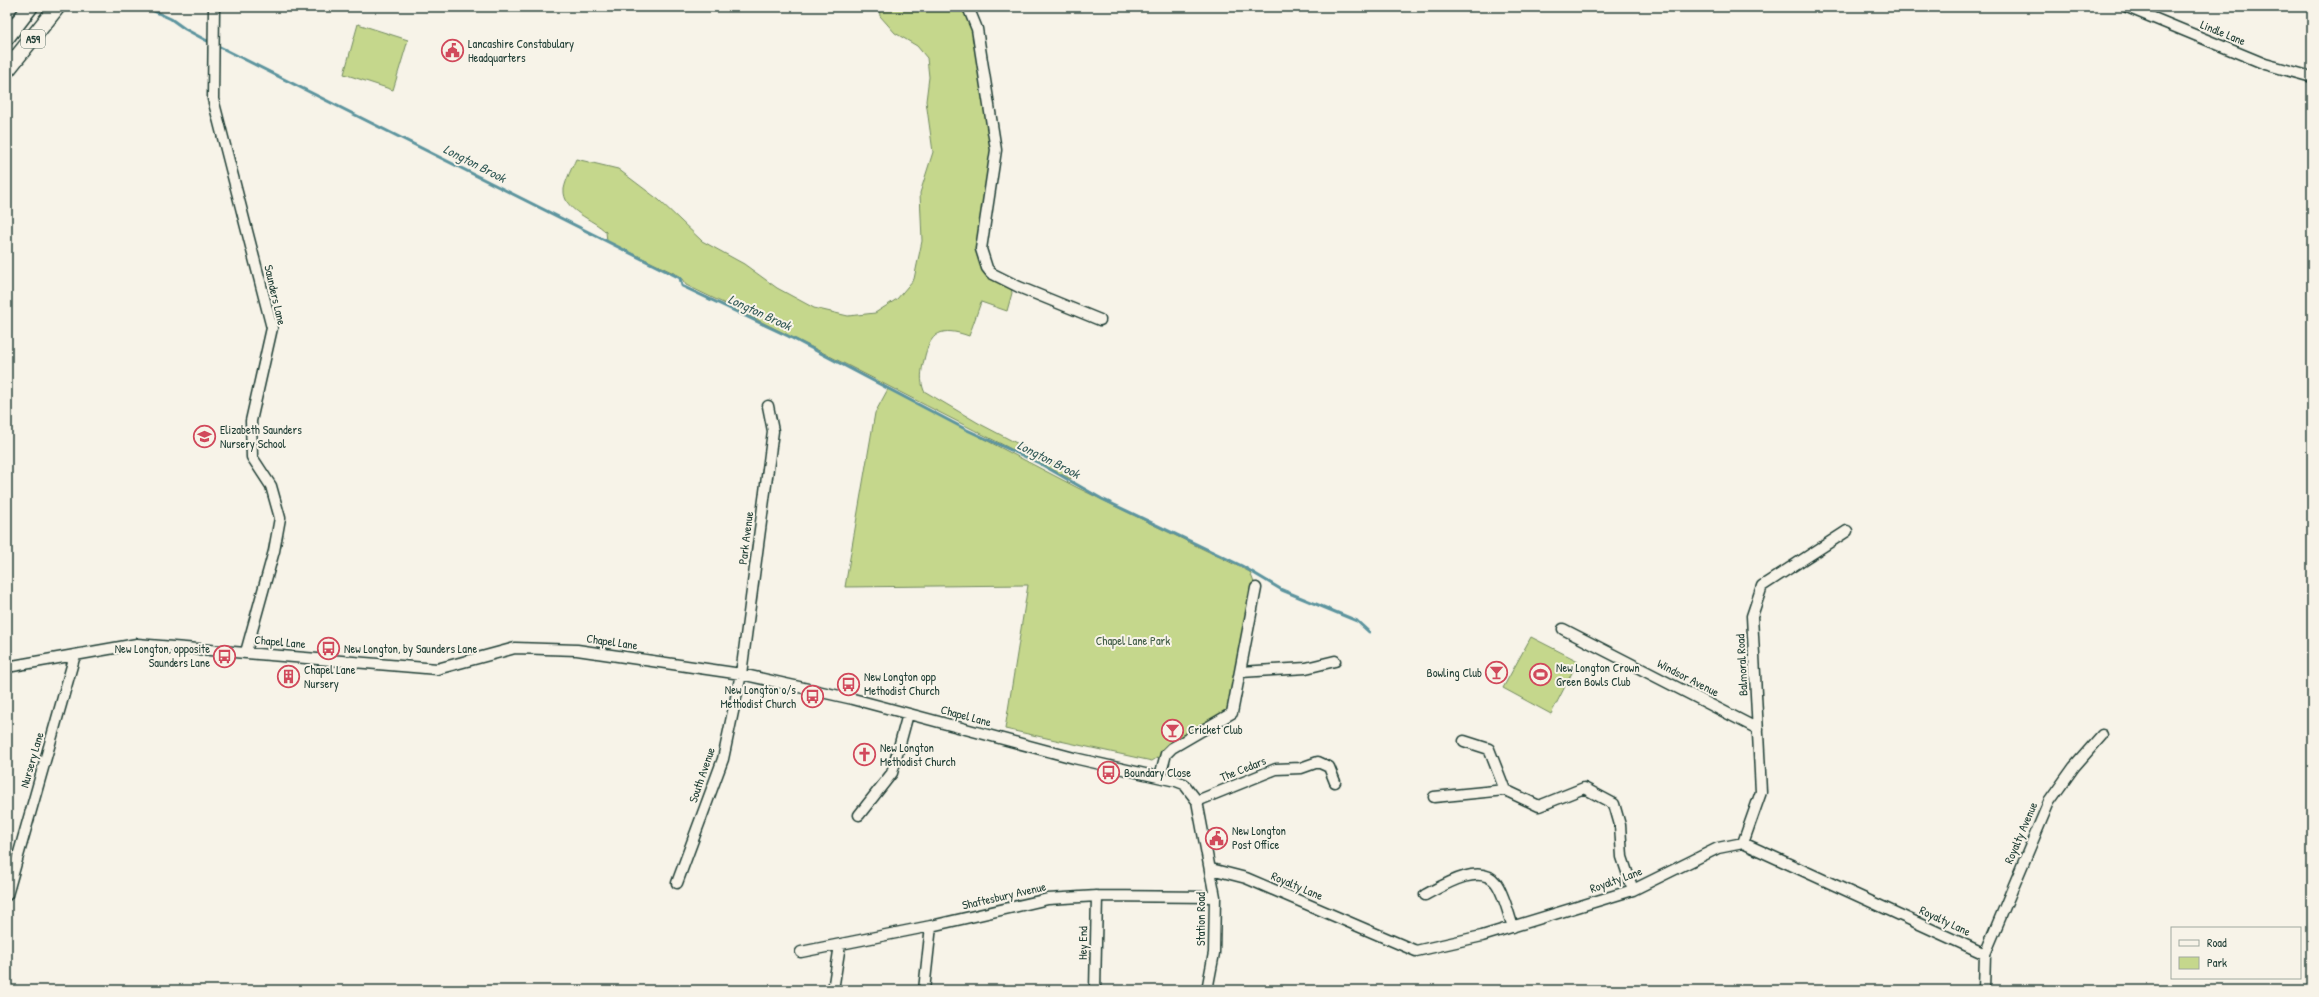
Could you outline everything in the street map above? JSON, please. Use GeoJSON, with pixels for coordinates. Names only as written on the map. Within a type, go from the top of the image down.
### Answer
{"type":"FeatureCollection","features":[{"type":"Feature","properties":{"kind":"highway","name":"A59"},"geometry":{"type":"LineString","coordinates":[[7,37],[30,7]]}},
{"type":"Feature","properties":{"kind":"highway","name":"A59"},"geometry":{"type":"LineString","coordinates":[[7,70],[57,7]]}},
{"type":"Feature","properties":{"kind":"street","name":"Saunders Lane"},"geometry":{"type":"LineString","coordinates":[[214,7],[213,99],[272,328],[251,421],[252,457],[271,486],[280,518],[274,551],[246,652]]}},
{"type":"Feature","properties":{"kind":"street"},"geometry":{"type":"LineString","coordinates":[[968,7],[978,35],[996,150],[981,249],[987,268],[1019,287],[1100,320]]}},
{"type":"Feature","properties":{"kind":"street","name":"Lindle Lane"},"geometry":{"type":"LineString","coordinates":[[2126,7],[2265,64],[2312,77]]}},
{"type":"Feature","properties":{"kind":"street","name":"Park Avenue"},"geometry":{"type":"LineString","coordinates":[[741,674],[773,431],[768,406]]}},
{"type":"Feature","properties":{"kind":"street","name":"Balmoral Road"},"geometry":{"type":"LineString","coordinates":[[1743,843],[1761,792],[1752,616],[1762,586],[1847,531]]}},
{"type":"Feature","properties":{"kind":"street"},"geometry":{"type":"LineString","coordinates":[[1160,776],[1166,754],[1172,748],[1232,713],[1256,588]]}},
{"type":"Feature","properties":{"kind":"street","name":"Windsor Avenue"},"geometry":{"type":"LineString","coordinates":[[1563,629],[1758,729]]}},
{"type":"Feature","properties":{"kind":"street","name":"Chapel Lane"},"geometry":{"type":"LineString","coordinates":[[7,667],[137,644],[437,669],[515,648],[562,650],[741,674],[908,714],[1074,758],[1160,776],[1184,784],[1197,801]]}},
{"type":"Feature","properties":{"kind":"street","name":"Nursery Lane"},"geometry":{"type":"LineString","coordinates":[[7,895],[75,655]]}},
{"type":"Feature","properties":{"kind":"street"},"geometry":{"type":"LineString","coordinates":[[1241,672],[1306,668],[1335,661]]}},
{"type":"Feature","properties":{"kind":"street","name":"South Avenue"},"geometry":{"type":"LineString","coordinates":[[677,882],[723,759],[741,674]]}},
{"type":"Feature","properties":{"kind":"street"},"geometry":{"type":"LineString","coordinates":[[860,815],[892,773],[908,714]]}},
{"type":"Feature","properties":{"kind":"street","name":"Royalty Avenue"},"geometry":{"type":"LineString","coordinates":[[1985,954],[2048,802],[2074,767],[2102,735]]}},
{"type":"Feature","properties":{"kind":"street"},"geometry":{"type":"LineString","coordinates":[[1464,741],[1489,749],[1505,790]]}},
{"type":"Feature","properties":{"kind":"street","name":"The Cedars"},"geometry":{"type":"LineString","coordinates":[[1197,801],[1276,769],[1301,768],[1318,762],[1329,767],[1335,782]]}},
{"type":"Feature","properties":{"kind":"street"},"geometry":{"type":"LineString","coordinates":[[1434,797],[1505,790],[1539,806],[1584,788],[1614,804],[1620,825],[1622,858],[1633,890]]}},
{"type":"Feature","properties":{"kind":"street","name":"Station Road"},"geometry":{"type":"LineString","coordinates":[[1197,801],[1215,897],[1214,953],[1207,990]]}},
{"type":"Feature","properties":{"kind":"street","name":"Royalty Lane"},"geometry":{"type":"LineString","coordinates":[[1210,869],[1246,878],[1416,951],[1482,936],[1633,890],[1718,848],[1743,843],[1985,954]]}},
{"type":"Feature","properties":{"kind":"street"},"geometry":{"type":"LineString","coordinates":[[1425,895],[1452,881],[1478,874],[1491,877],[1497,884],[1513,926]]}},
{"type":"Feature","properties":{"kind":"street","name":"Shaftesbury Avenue"},"geometry":{"type":"LineString","coordinates":[[801,952],[931,926],[1048,899],[1097,896],[1215,897]]}},
{"type":"Feature","properties":{"kind":"street","name":"Hey End"},"geometry":{"type":"LineString","coordinates":[[1095,990],[1097,896]]}},
{"type":"Feature","properties":{"kind":"street"},"geometry":{"type":"LineString","coordinates":[[924,990],[931,926]]}},
{"type":"Feature","properties":{"kind":"street"},"geometry":{"type":"LineString","coordinates":[[833,990],[840,945]]}},
{"type":"Feature","properties":{"kind":"street"},"geometry":{"type":"LineString","coordinates":[[1984,990],[1985,954]]}},
{"type":"Feature","properties":{"kind":"green space"},"geometry":{"type":"Polygon","coordinates":[[[879,7],[964,7],[974,27],[993,150],[978,253],[981,268],[1011,288],[1012,293],[1007,311],[981,302],[969,336],[959,333],[944,332],[933,337],[922,368],[921,380],[924,391],[980,424],[1072,472],[1071,479],[783,332],[686,285],[680,276],[607,241],[606,232],[601,227],[573,209],[565,197],[565,185],[576,159],[618,169],[659,200],[702,241],[744,264],[777,288],[814,308],[848,316],[875,313],[897,299],[914,279],[922,241],[920,193],[933,152],[926,101],[929,77],[927,58],[917,46],[895,33],[880,16],[879,7]]]}},
{"type":"Feature","properties":{"kind":"green space"},"geometry":{"type":"Polygon","coordinates":[[[358,24],[408,40],[393,90],[344,74],[358,24]]]}},
{"type":"Feature","properties":{"kind":"green space","name":"Chapel Lane Park"},"geometry":{"type":"Polygon","coordinates":[[[888,389],[1078,488],[1250,572],[1256,588],[1234,709],[1152,761],[1005,729],[1028,585],[845,587],[875,413],[888,389]]]}},
{"type":"Feature","properties":{"kind":"green space","name":"New Longton Crown Green Bowls Club"},"geometry":{"type":"Polygon","coordinates":[[[1531,637],[1578,661],[1551,714],[1503,688],[1531,637]]]}},
{"type":"Feature","properties":{"kind":"waterway","name":"Longton Brook"},"geometry":{"type":"LineString","coordinates":[[145,7],[171,19],[185,29],[211,43]]}},
{"type":"Feature","properties":{"kind":"waterway","name":"Longton Brook"},"geometry":{"type":"LineString","coordinates":[[216,45],[680,278],[682,286],[788,336],[967,430],[1039,463],[1102,499],[1242,566],[1282,590],[1357,621],[1369,632]]}},
{"type":"Feature","properties":{"kind":"place","name":"Lancashire Constabulary Headquarters"},"geometry":{"type":"Point","coordinates":[452,51]}},
{"type":"Feature","properties":{"kind":"place","name":"Elizabeth Saunders Nursery School"},"geometry":{"type":"Point","coordinates":[204,437]}},
{"type":"Feature","properties":{"kind":"place","name":"New Longton, by Saunders Lane"},"geometry":{"type":"Point","coordinates":[329,649]}},
{"type":"Feature","properties":{"kind":"place","name":"New Longton, opposite Saunders Lane"},"geometry":{"type":"Point","coordinates":[225,656]}},
{"type":"Feature","properties":{"kind":"place","name":"Bowling Club"},"geometry":{"type":"Point","coordinates":[1497,673]}},
{"type":"Feature","properties":{"kind":"place","name":"New Longton Crown Green Bowls Club"},"geometry":{"type":"Point","coordinates":[1541,675]}},
{"type":"Feature","properties":{"kind":"place","name":"Chapel Lane Nursery"},"geometry":{"type":"Point","coordinates":[288,677]}},
{"type":"Feature","properties":{"kind":"place","name":"New Longton opp Methodist Church"},"geometry":{"type":"Point","coordinates":[848,684]}},
{"type":"Feature","properties":{"kind":"place","name":"New Longton o/s Methodist Church"},"geometry":{"type":"Point","coordinates":[812,697]}},
{"type":"Feature","properties":{"kind":"place","name":"Cricket Club"},"geometry":{"type":"Point","coordinates":[1173,730]}},
{"type":"Feature","properties":{"kind":"place","name":"New Longton Methodist Church"},"geometry":{"type":"Point","coordinates":[865,755]}},
{"type":"Feature","properties":{"kind":"place","name":"Boundary Close"},"geometry":{"type":"Point","coordinates":[1108,773]}},
{"type":"Feature","properties":{"kind":"place","name":"New Longton Post Office"},"geometry":{"type":"Point","coordinates":[1217,838]}}]}
